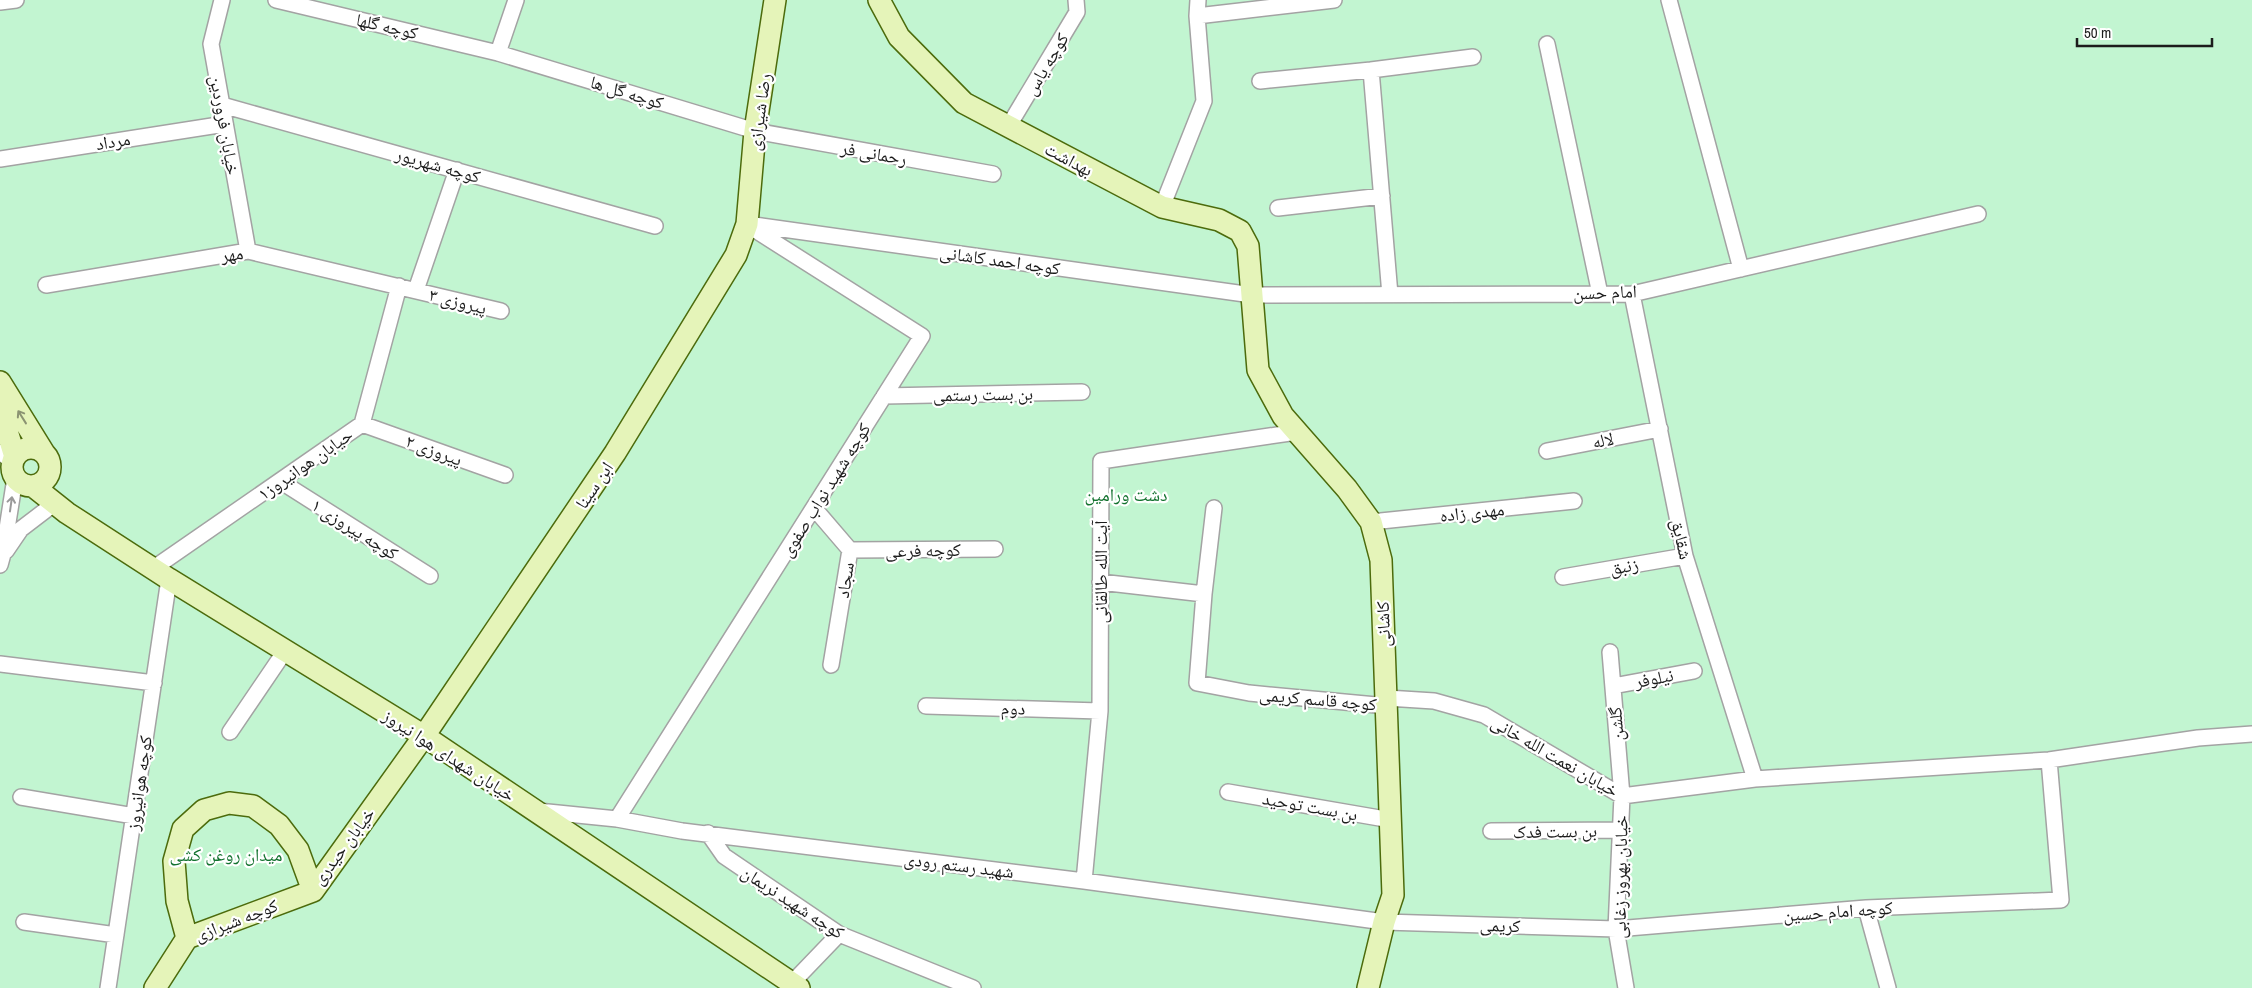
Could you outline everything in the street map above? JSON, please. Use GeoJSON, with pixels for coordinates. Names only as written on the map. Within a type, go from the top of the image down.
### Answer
{"type":"FeatureCollection","features":[{"type":"Feature","properties":{"kind":"street"},"geometry":{"type":"LineString","coordinates":[[0,2],[16,0]]}},
{"type":"Feature","properties":{"kind":"street","name":"خیابان فروردین"},"geometry":{"type":"LineString","coordinates":[[222,0],[211,44],[248,251]]}},
{"type":"Feature","properties":{"kind":"street","name":"کوچه گلها"},"geometry":{"type":"LineString","coordinates":[[276,0],[498,53]]}},
{"type":"Feature","properties":{"kind":"street"},"geometry":{"type":"LineString","coordinates":[[498,53],[516,0]]}},
{"type":"Feature","properties":{"kind":"street","name":"رضا شیرازی"},"geometry":{"type":"LineString","coordinates":[[747,224],[755,131],[775,0]]}},
{"type":"Feature","properties":{"kind":"street","name":"بهداشت"},"geometry":{"type":"LineString","coordinates":[[879,0],[899,37],[964,103],[1162,207],[1220,220],[1240,231],[1248,246],[1252,295]]}},
{"type":"Feature","properties":{"kind":"street","name":"کوچه یاس"},"geometry":{"type":"LineString","coordinates":[[1008,127],[1077,12],[1076,0]]}},
{"type":"Feature","properties":{"kind":"street"},"geometry":{"type":"LineString","coordinates":[[1162,207],[1204,101],[1197,16],[1198,0]]}},
{"type":"Feature","properties":{"kind":"street"},"geometry":{"type":"LineString","coordinates":[[1197,16],[1276,3],[1334,0]]}},
{"type":"Feature","properties":{"kind":"street"},"geometry":{"type":"LineString","coordinates":[[1669,0],[1741,269]]}},
{"type":"Feature","properties":{"kind":"street"},"geometry":{"type":"LineString","coordinates":[[1547,44],[1600,294]]}},
{"type":"Feature","properties":{"kind":"street","name":"کوچه گل ها"},"geometry":{"type":"LineString","coordinates":[[498,53],[755,131]]}},
{"type":"Feature","properties":{"kind":"street"},"geometry":{"type":"LineString","coordinates":[[1260,81],[1473,57]]}},
{"type":"Feature","properties":{"kind":"street"},"geometry":{"type":"LineString","coordinates":[[1371,70],[1390,295]]}},
{"type":"Feature","properties":{"kind":"street","name":"کوچه شهریور"},"geometry":{"type":"LineString","coordinates":[[222,105],[655,226]]}},
{"type":"Feature","properties":{"kind":"street","name":"مرداد"},"geometry":{"type":"LineString","coordinates":[[0,159],[225,124]]}},
{"type":"Feature","properties":{"kind":"street","name":"رحمانی فر"},"geometry":{"type":"LineString","coordinates":[[755,131],[993,174]]}},
{"type":"Feature","properties":{"kind":"street"},"geometry":{"type":"LineString","coordinates":[[416,290],[457,170]]}},
{"type":"Feature","properties":{"kind":"street"},"geometry":{"type":"LineString","coordinates":[[1278,208],[1382,196]]}},
{"type":"Feature","properties":{"kind":"street","name":"امام حسن"},"geometry":{"type":"LineString","coordinates":[[1252,295],[1632,294],[1978,214]]}},
{"type":"Feature","properties":{"kind":"street","name":"کوچه احمد کاشانی"},"geometry":{"type":"LineString","coordinates":[[747,224],[1252,295]]}},
{"type":"Feature","properties":{"kind":"street","name":"کوچه شهید نواب صفوی"},"geometry":{"type":"LineString","coordinates":[[617,819],[922,336],[747,224]]}},
{"type":"Feature","properties":{"kind":"street","name":"ابن سینا"},"geometry":{"type":"LineString","coordinates":[[424,736],[615,453],[736,255],[747,224]]}},
{"type":"Feature","properties":{"kind":"street","name":"مهر"},"geometry":{"type":"LineString","coordinates":[[46,285],[248,251],[416,290]]}},
{"type":"Feature","properties":{"kind":"street","name":"حیابان هوانیروز۱"},"geometry":{"type":"LineString","coordinates":[[162,573],[280,481],[362,424],[399,286]]}},
{"type":"Feature","properties":{"kind":"street","name":"پیروزی ۳"},"geometry":{"type":"LineString","coordinates":[[416,290],[501,311]]}},
{"type":"Feature","properties":{"kind":"street","name":"شقایق"},"geometry":{"type":"LineString","coordinates":[[1632,294],[1685,556],[1755,780]]}},
{"type":"Feature","properties":{"kind":"street","name":"کاشانی"},"geometry":{"type":"LineString","coordinates":[[1252,295],[1258,370],[1283,416],[1348,489],[1371,522],[1381,560],[1392,820],[1393,894],[1384,922],[1368,988]]}},
{"type":"Feature","properties":{"kind":"street","name":"خیابان شهدای هوا نیروز"},"geometry":{"type":"LineString","coordinates":[[0,382],[71,504],[94,530]]}},
{"type":"Feature","properties":{"kind":"street","name":"بن بست رستمی"},"geometry":{"type":"LineString","coordinates":[[884,396],[1082,392]]}},
{"type":"Feature","properties":{"kind":"street"},"geometry":{"type":"LineString","coordinates":[[0,408],[15,467],[43,482],[47,463],[34,448],[23,449],[15,467],[2,560]]}},
{"type":"Feature","properties":{"kind":"street","name":"پیروزی ۲"},"geometry":{"type":"LineString","coordinates":[[362,424],[506,475]]}},
{"type":"Feature","properties":{"kind":"street","name":"لاله"},"geometry":{"type":"LineString","coordinates":[[1547,451],[1660,430]]}},
{"type":"Feature","properties":{"kind":"street","name":"آیت الله طالقانی"},"geometry":{"type":"LineString","coordinates":[[1084,881],[1100,710],[1101,461],[1297,432]]}},
{"type":"Feature","properties":{"kind":"street","name":"خیابان شهدای هوا نیروز"},"geometry":{"type":"LineString","coordinates":[[15,467],[55,503],[94,530],[285,651],[424,736],[795,986]]}},
{"type":"Feature","properties":{"kind":"street","name":"کوچه پیروزی ۱"},"geometry":{"type":"LineString","coordinates":[[280,481],[430,576]]}},
{"type":"Feature","properties":{"kind":"street","name":"مهدی زاده"},"geometry":{"type":"LineString","coordinates":[[1371,522],[1574,501]]}},
{"type":"Feature","properties":{"kind":"street"},"geometry":{"type":"LineString","coordinates":[[2,560],[21,529],[55,503]]}},
{"type":"Feature","properties":{"kind":"street","name":"سجاد"},"geometry":{"type":"LineString","coordinates":[[814,508],[850,550],[831,665]]}},
{"type":"Feature","properties":{"kind":"street"},"geometry":{"type":"LineString","coordinates":[[1100,582],[1204,594],[1214,508]]}},
{"type":"Feature","properties":{"kind":"street","name":"کوچه فرعی"},"geometry":{"type":"LineString","coordinates":[[850,550],[995,549]]}},
{"type":"Feature","properties":{"kind":"street","name":"زنبق"},"geometry":{"type":"LineString","coordinates":[[1563,577],[1685,556]]}},
{"type":"Feature","properties":{"kind":"street","name":"کوچه هوانیروز"},"geometry":{"type":"LineString","coordinates":[[108,988],[154,683],[162,573]]}},
{"type":"Feature","properties":{"kind":"street","name":"کوچه قاسم کریمی"},"geometry":{"type":"LineString","coordinates":[[1204,594],[1197,683],[1249,693],[1387,702]]}},
{"type":"Feature","properties":{"kind":"street"},"geometry":{"type":"LineString","coordinates":[[230,732],[285,651]]}},
{"type":"Feature","properties":{"kind":"street","name":"گلشن"},"geometry":{"type":"LineString","coordinates":[[1610,652],[1622,796]]}},
{"type":"Feature","properties":{"kind":"street"},"geometry":{"type":"LineString","coordinates":[[0,664],[154,683]]}},
{"type":"Feature","properties":{"kind":"street","name":"نیلوفر"},"geometry":{"type":"LineString","coordinates":[[1613,686],[1694,670]]}},
{"type":"Feature","properties":{"kind":"street","name":"خیابان نعمت الله خانی"},"geometry":{"type":"LineString","coordinates":[[1387,702],[1434,701],[1484,715],[1622,796],[1755,780],[2049,760],[2198,738],[2252,734]]}},
{"type":"Feature","properties":{"kind":"street","name":"دوم"},"geometry":{"type":"LineString","coordinates":[[926,706],[1100,710]]}},
{"type":"Feature","properties":{"kind":"street","name":"خیابان حیدری"},"geometry":{"type":"LineString","coordinates":[[312,891],[424,736]]}},
{"type":"Feature","properties":{"kind":"street","name":"کوچه امام حسین"},"geometry":{"type":"LineString","coordinates":[[1616,928],[1866,908],[2061,900],[2049,760]]}},
{"type":"Feature","properties":{"kind":"street","name":"بن بست توحید"},"geometry":{"type":"LineString","coordinates":[[1228,792],[1392,820]]}},
{"type":"Feature","properties":{"kind":"street","name":"خیابان بهروز زغابی"},"geometry":{"type":"LineString","coordinates":[[1622,796],[1616,928],[1626,988]]}},
{"type":"Feature","properties":{"kind":"street"},"geometry":{"type":"LineString","coordinates":[[21,797],[134,816]]}},
{"type":"Feature","properties":{"kind":"street","name":"خیابان حیدری"},"geometry":{"type":"LineString","coordinates":[[188,938],[177,900],[174,861],[183,829],[204,810],[228,803],[253,806],[279,825],[298,850],[312,891]]}},
{"type":"Feature","properties":{"kind":"street","name":"شهید رستم رودی"},"geometry":{"type":"LineString","coordinates":[[534,810],[617,819],[682,831],[1084,881],[1384,922]]}},
{"type":"Feature","properties":{"kind":"street","name":"بن بست فدک"},"geometry":{"type":"LineString","coordinates":[[1491,831],[1620,830]]}},
{"type":"Feature","properties":{"kind":"street","name":"کوچه شهید نریمان"},"geometry":{"type":"LineString","coordinates":[[708,833],[724,856],[839,934],[973,988]]}},
{"type":"Feature","properties":{"kind":"street","name":"کوچه شیرازی"},"geometry":{"type":"LineString","coordinates":[[155,988],[188,938],[312,891]]}},
{"type":"Feature","properties":{"kind":"street"},"geometry":{"type":"LineString","coordinates":[[1866,908],[1888,988]]}},
{"type":"Feature","properties":{"kind":"street"},"geometry":{"type":"LineString","coordinates":[[24,922],[116,935]]}},
{"type":"Feature","properties":{"kind":"street","name":"کریمی"},"geometry":{"type":"LineString","coordinates":[[1384,922],[1616,928]]}},
{"type":"Feature","properties":{"kind":"street"},"geometry":{"type":"LineString","coordinates":[[795,986],[839,934]]}},
{"type":"Feature","properties":{"kind":"green space","name":"دشت ورامین"},"geometry":{"type":"Polygon","coordinates":[[[0,0],[2252,0],[2252,988],[0,988],[0,0]]]}},
{"type":"Feature","properties":{"kind":"park label","name":"میدان روغن کشی"},"geometry":{"type":"Point","coordinates":[226,854]}}]}
